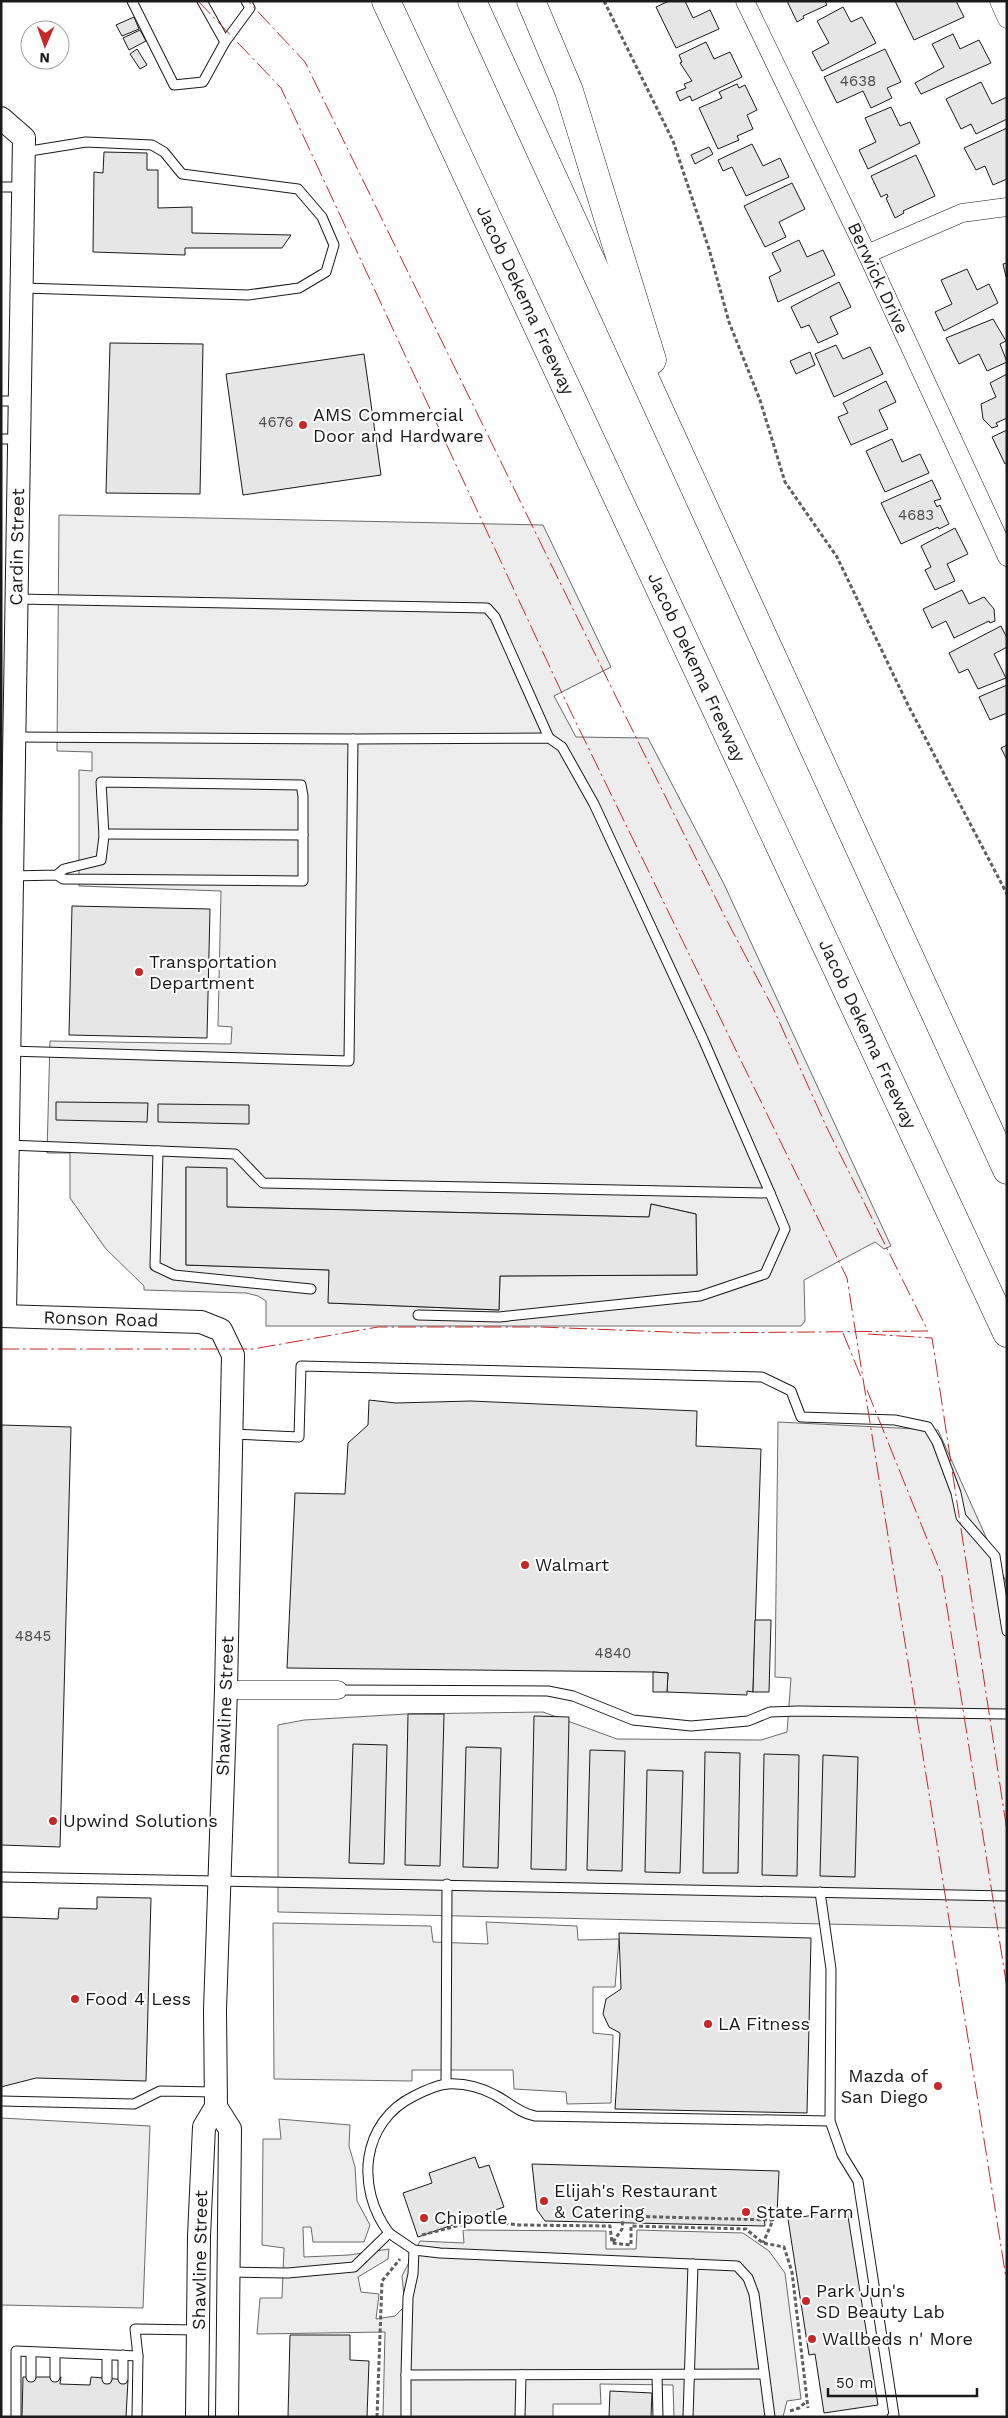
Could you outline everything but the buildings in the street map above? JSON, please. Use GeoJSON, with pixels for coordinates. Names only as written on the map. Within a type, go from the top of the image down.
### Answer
{"type":"FeatureCollection","features":[{"type":"Feature","properties":{"kind":"highway","name":"Jacob Dekema Freeway"},"geometry":{"type":"LineString","coordinates":[[386,1],[1007,1333]]}},
{"type":"Feature","properties":{"kind":"highway"},"geometry":{"type":"LineString","coordinates":[[472,1],[1007,1170]]}},
{"type":"Feature","properties":{"kind":"highway"},"geometry":{"type":"LineString","coordinates":[[531,1],[569,91],[684,464]]}},
{"type":"Feature","properties":{"kind":"street","name":"Berwick Drive"},"geometry":{"type":"LineString","coordinates":[[745,1],[867,254],[1007,557]]}},
{"type":"Feature","properties":{"kind":"street"},"geometry":{"type":"LineString","coordinates":[[999,1],[1007,19]]}},
{"type":"Feature","properties":{"kind":"street","name":"Cardin Street"},"geometry":{"type":"LineString","coordinates":[[1,118],[24,138],[22,288],[11,401],[10,439],[16,599],[8,711],[14,737],[12,876],[6,969],[5,1025],[9,1051],[8,1146],[4,1170],[3,1316]]}},
{"type":"Feature","properties":{"kind":"street"},"geometry":{"type":"LineString","coordinates":[[867,254],[962,213],[1007,207]]}},
{"type":"Feature","properties":{"kind":"street","name":"Ronson Road"},"geometry":{"type":"LineString","coordinates":[[3,1316],[200,1322]]}},
{"type":"Feature","properties":{"kind":"street","name":"Shawline Street"},"geometry":{"type":"LineString","coordinates":[[200,1322],[222,1330],[234,1355],[226,1690],[214,2010],[217,2099],[230,2129],[227,2417]]}},
{"type":"Feature","properties":{"kind":"street"},"geometry":{"type":"LineString","coordinates":[[226,1690],[338,1690]]}},
{"type":"Feature","properties":{"kind":"street","name":"Shawline Street"},"geometry":{"type":"LineString","coordinates":[[197,2417],[204,2127],[217,2099]]}},
{"type":"Feature","properties":{"kind":"lane"},"geometry":{"type":"LineString","coordinates":[[132,1],[174,85],[203,82],[224,42],[250,8],[246,1]]}},
{"type":"Feature","properties":{"kind":"lane"},"geometry":{"type":"LineString","coordinates":[[202,1],[224,42]]}},
{"type":"Feature","properties":{"kind":"lane"},"geometry":{"type":"LineString","coordinates":[[22,288],[257,294],[299,288],[326,272],[334,245],[322,217],[298,190],[182,174],[164,152],[152,145],[86,142],[24,152]]}},
{"type":"Feature","properties":{"kind":"lane"},"geometry":{"type":"LineString","coordinates":[[1,187],[24,188]]}},
{"type":"Feature","properties":{"kind":"lane"},"geometry":{"type":"LineString","coordinates":[[16,599],[487,608],[495,617],[549,738],[562,747],[594,804],[703,1039],[785,1229],[765,1274],[700,1296],[500,1317],[418,1315]]}},
{"type":"Feature","properties":{"kind":"lane"},"geometry":{"type":"LineString","coordinates":[[14,737],[549,738]]}},
{"type":"Feature","properties":{"kind":"lane"},"geometry":{"type":"LineString","coordinates":[[9,1051],[349,1061],[353,739]]}},
{"type":"Feature","properties":{"kind":"lane"},"geometry":{"type":"LineString","coordinates":[[12,876],[57,875],[63,879],[303,881],[301,785],[101,782],[104,834],[101,860],[64,869],[57,875]]}},
{"type":"Feature","properties":{"kind":"lane"},"geometry":{"type":"LineString","coordinates":[[104,834],[303,835]]}},
{"type":"Feature","properties":{"kind":"lane"},"geometry":{"type":"LineString","coordinates":[[8,1146],[235,1154],[263,1183],[770,1193]]}},
{"type":"Feature","properties":{"kind":"lane"},"geometry":{"type":"LineString","coordinates":[[158,1151],[155,1266],[174,1275],[311,1290]]}},
{"type":"Feature","properties":{"kind":"lane"},"geometry":{"type":"LineString","coordinates":[[232,1434],[299,1437],[301,1366],[762,1377],[791,1391],[800,1417],[895,1420],[928,1428],[937,1442],[956,1493],[960,1517],[995,1556],[1007,1631]]}},
{"type":"Feature","properties":{"kind":"lane"},"geometry":{"type":"LineString","coordinates":[[338,1690],[548,1691],[582,1699],[633,1720],[691,1726],[748,1722],[770,1712],[1007,1714]]}},
{"type":"Feature","properties":{"kind":"lane"},"geometry":{"type":"LineString","coordinates":[[1,1877],[219,1879],[1007,1896]]}},
{"type":"Feature","properties":{"kind":"lane"},"geometry":{"type":"LineString","coordinates":[[446,2084],[447,1884]]}},
{"type":"Feature","properties":{"kind":"lane"},"geometry":{"type":"LineString","coordinates":[[820,1892],[831,1969],[830,2121],[842,2155],[858,2181],[894,2415],[892,2417]]}},
{"type":"Feature","properties":{"kind":"lane"},"geometry":{"type":"LineString","coordinates":[[770,2417],[754,2294],[748,2278],[737,2266],[440,2253],[411,2248],[389,2233],[378,2219],[368,2180],[368,2155],[378,2126],[391,2112],[407,2099],[446,2084],[476,2087],[495,2095],[524,2114],[535,2116],[830,2121]]}},
{"type":"Feature","properties":{"kind":"lane"},"geometry":{"type":"LineString","coordinates":[[1,2101],[134,2104],[160,2092],[217,2099]]}},
{"type":"Feature","properties":{"kind":"lane"},"geometry":{"type":"LineString","coordinates":[[228,2272],[288,2273],[354,2267],[389,2233]]}},
{"type":"Feature","properties":{"kind":"lane"},"geometry":{"type":"LineString","coordinates":[[406,2417],[408,2297],[413,2274],[411,2248]]}},
{"type":"Feature","properties":{"kind":"lane"},"geometry":{"type":"LineString","coordinates":[[688,2417],[693,2264]]}},
{"type":"Feature","properties":{"kind":"lane"},"geometry":{"type":"LineString","coordinates":[[137,2417],[138,2356],[135,2329],[198,2330]]}},
{"type":"Feature","properties":{"kind":"lane"},"geometry":{"type":"LineString","coordinates":[[16,2417],[16,2351],[138,2356]]}},
{"type":"Feature","properties":{"kind":"lane"},"geometry":{"type":"LineString","coordinates":[[31,2352],[31,2377]]}},
{"type":"Feature","properties":{"kind":"lane"},"geometry":{"type":"LineString","coordinates":[[55,2353],[55,2377]]}},
{"type":"Feature","properties":{"kind":"lane"},"geometry":{"type":"LineString","coordinates":[[107,2355],[107,2379]]}},
{"type":"Feature","properties":{"kind":"lane"},"geometry":{"type":"LineString","coordinates":[[123,2355],[123,2380]]}},
{"type":"Feature","properties":{"kind":"lane"},"geometry":{"type":"LineString","coordinates":[[406,2375],[764,2374]]}},
{"type":"Feature","properties":{"kind":"lane"},"geometry":{"type":"LineString","coordinates":[[520,2417],[521,2375]]}},
{"type":"Feature","properties":{"kind":"lane"},"geometry":{"type":"LineString","coordinates":[[657,2375],[658,2417]]}},
{"type":"Feature","properties":{"kind":"path"},"geometry":{"type":"LineString","coordinates":[[604,1],[673,141],[709,249],[729,322],[760,400],[785,482],[837,558],[907,703],[1007,894]]}},
{"type":"Feature","properties":{"kind":"path"},"geometry":{"type":"LineString","coordinates":[[612,2243],[622,2229],[623,2216],[773,2220],[763,2243]]}},
{"type":"Feature","properties":{"kind":"path"},"geometry":{"type":"LineString","coordinates":[[377,2417],[382,2281],[411,2248]]}},
{"type":"Feature","properties":{"kind":"path"},"geometry":{"type":"LineString","coordinates":[[790,2411],[799,2408],[807,2400]]}},
{"type":"Feature","properties":{"kind":"shaded area"},"geometry":{"type":"Polygon","coordinates":[[[59,515],[543,525],[611,667],[554,696],[576,737],[648,738],[724,884],[891,1246],[884,1249],[875,1242],[804,1280],[805,1321],[801,1326],[266,1326],[266,1301],[258,1296],[246,1293],[144,1290],[144,1286],[106,1249],[70,1198],[70,1153],[47,1153],[50,1041],[231,1044],[232,1027],[218,1026],[221,891],[79,886],[79,770],[92,771],[92,752],[57,751],[59,515]],[[186,1167],[186,1265],[329,1270],[329,1303],[499,1310],[500,1276],[697,1275],[696,1214],[651,1204],[649,1217],[227,1207],[186,1167]]]}},
{"type":"Feature","properties":{"kind":"shaded area"},"geometry":{"type":"Polygon","coordinates":[[[778,1422],[938,1430],[1007,1584],[1007,1928],[278,1912],[278,1725],[304,1720],[406,1714],[543,1712],[617,1739],[761,1740],[787,1732],[791,1678],[775,1677],[778,1422]]]}},
{"type":"Feature","properties":{"kind":"shaded area"},"geometry":{"type":"Polygon","coordinates":[[[486,1922],[577,1926],[578,1940],[619,1939],[615,1987],[593,1987],[593,2033],[613,2035],[611,2103],[567,2104],[566,2092],[514,2089],[513,2070],[412,2070],[412,2081],[274,2079],[273,1923],[431,1926],[433,1942],[488,1944],[486,1922]]]}},
{"type":"Feature","properties":{"kind":"shaded area"},"geometry":{"type":"Polygon","coordinates":[[[1,2118],[150,2126],[143,2308],[1,2305],[1,2118]]]}},
{"type":"Feature","properties":{"kind":"shaded area"},"geometry":{"type":"Polygon","coordinates":[[[279,2119],[350,2125],[349,2146],[355,2167],[357,2201],[370,2225],[364,2242],[313,2242],[311,2227],[303,2227],[304,2257],[349,2255],[389,2249],[388,2259],[358,2277],[361,2292],[379,2294],[376,2319],[395,2316],[405,2306],[402,2276],[420,2241],[464,2243],[463,2230],[606,2231],[606,2249],[636,2249],[637,2230],[743,2233],[769,2251],[785,2273],[801,2399],[787,2401],[783,2417],[674,2417],[673,2385],[600,2384],[601,2404],[553,2404],[553,2417],[383,2417],[385,2332],[257,2334],[260,2298],[282,2298],[284,2248],[262,2245],[263,2139],[281,2139],[279,2119]]]}},
{"type":"Feature","properties":{"kind":"power"},"geometry":{"type":"LineString","coordinates":[[198,1],[281,88],[567,704],[847,1278],[1007,2284]]}},
{"type":"Feature","properties":{"kind":"power"},"geometry":{"type":"LineString","coordinates":[[1,1349],[253,1349],[378,1327],[541,1327],[694,1333],[928,1331],[827,1128],[773,1008],[725,917],[621,707],[305,62],[248,1]]}},
{"type":"Feature","properties":{"kind":"power"},"geometry":{"type":"LineString","coordinates":[[843,1333],[861,1377]]}},
{"type":"Feature","properties":{"kind":"power"},"geometry":{"type":"LineString","coordinates":[[868,1334],[932,1338],[1007,1831]]}},
{"type":"Feature","properties":{"kind":"power"},"geometry":{"type":"LineString","coordinates":[[867,1390],[942,1576],[1007,1988]]}},
{"type":"Feature","properties":{"kind":"place","name":"AMS Commercial Door and Hardware"},"geometry":{"type":"Point","coordinates":[303,425]}},
{"type":"Feature","properties":{"kind":"place","name":"Transportation Department"},"geometry":{"type":"Point","coordinates":[139,972]}},
{"type":"Feature","properties":{"kind":"place","name":"Walmart"},"geometry":{"type":"Point","coordinates":[525,1565]}},
{"type":"Feature","properties":{"kind":"place","name":"Upwind Solutions"},"geometry":{"type":"Point","coordinates":[53,1821]}},
{"type":"Feature","properties":{"kind":"place","name":"Food 4 Less"},"geometry":{"type":"Point","coordinates":[75,1999]}},
{"type":"Feature","properties":{"kind":"place","name":"LA Fitness"},"geometry":{"type":"Point","coordinates":[708,2024]}},
{"type":"Feature","properties":{"kind":"place","name":"Mazda of San Diego"},"geometry":{"type":"Point","coordinates":[938,2086]}},
{"type":"Feature","properties":{"kind":"place","name":"Elijah's Restaurant & Catering"},"geometry":{"type":"Point","coordinates":[544,2201]}},
{"type":"Feature","properties":{"kind":"place","name":"State Farm"},"geometry":{"type":"Point","coordinates":[746,2212]}},
{"type":"Feature","properties":{"kind":"place","name":"Chipotle"},"geometry":{"type":"Point","coordinates":[424,2218]}},
{"type":"Feature","properties":{"kind":"place","name":"Park Jun's SD Beauty Lab"},"geometry":{"type":"Point","coordinates":[806,2301]}},
{"type":"Feature","properties":{"kind":"place","name":"Wallbeds n' More"},"geometry":{"type":"Point","coordinates":[812,2339]}}]}
